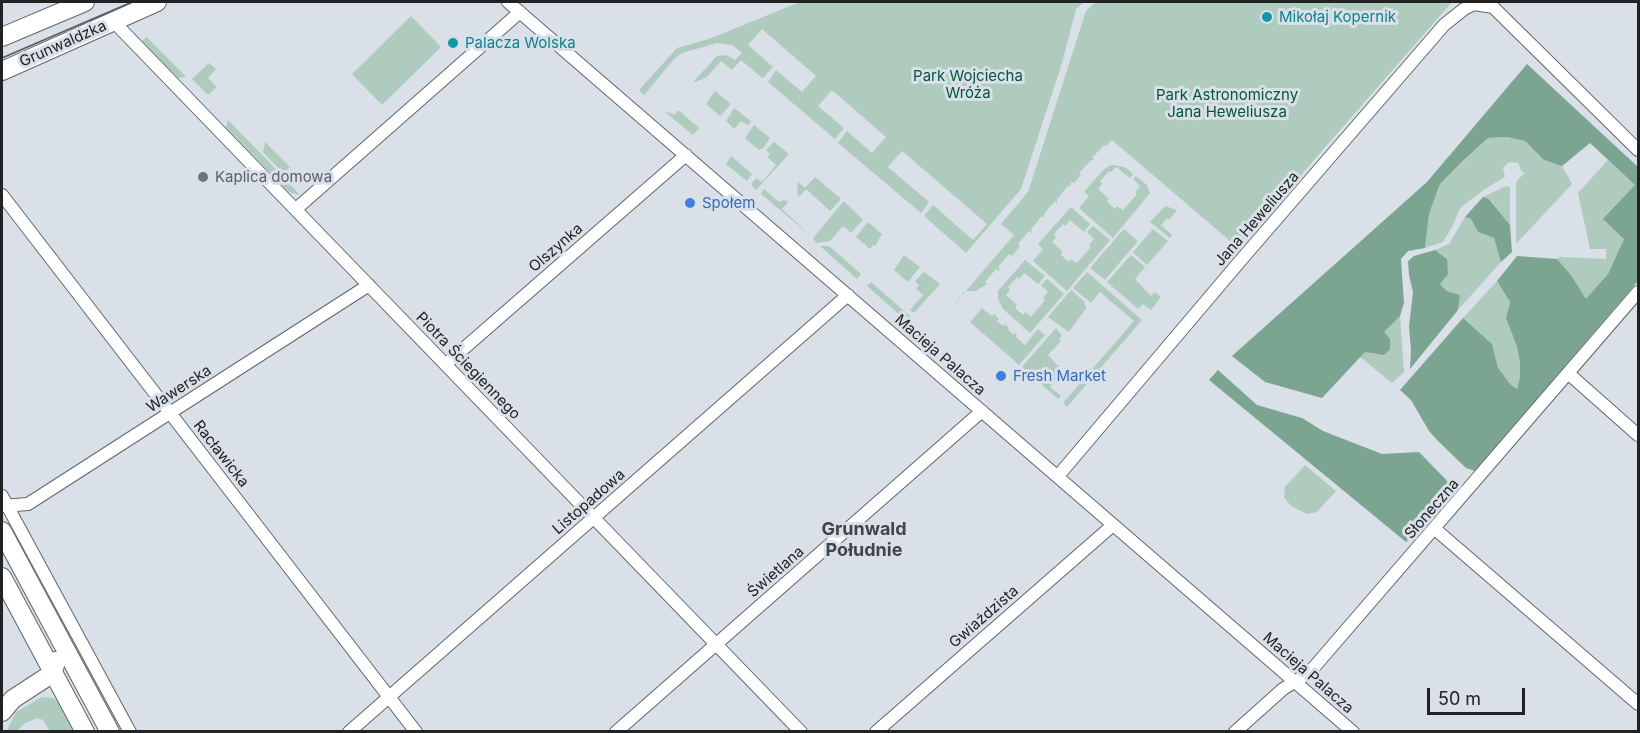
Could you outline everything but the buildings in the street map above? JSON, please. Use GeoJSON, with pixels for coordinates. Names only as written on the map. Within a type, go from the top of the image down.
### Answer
{"type":"FeatureCollection","features":[{"type":"Feature","properties":{"kind":"street","name":"Grunwaldzka"},"geometry":{"type":"LineString","coordinates":[[2,37],[85,2]]}},
{"type":"Feature","properties":{"kind":"street","name":"Grunwaldzka"},"geometry":{"type":"LineString","coordinates":[[2,71],[157,2]]}},
{"type":"Feature","properties":{"kind":"street","name":"Macieja Palacza"},"geometry":{"type":"LineString","coordinates":[[508,2],[1353,732]]}},
{"type":"Feature","properties":{"kind":"street","name":"Jana Heweliusza"},"geometry":{"type":"LineString","coordinates":[[1058,476],[1444,25],[1464,9],[1474,4],[1493,7],[1638,150]]}},
{"type":"Feature","properties":{"kind":"street"},"geometry":{"type":"LineString","coordinates":[[296,209],[520,12]]}},
{"type":"Feature","properties":{"kind":"street","name":"Piotra Ściegiennego"},"geometry":{"type":"LineString","coordinates":[[113,21],[801,732]]}},
{"type":"Feature","properties":{"kind":"street","name":"Olszynka"},"geometry":{"type":"LineString","coordinates":[[446,364],[686,155]]}},
{"type":"Feature","properties":{"kind":"street","name":"Racławicka"},"geometry":{"type":"LineString","coordinates":[[2,195],[416,732]]}},
{"type":"Feature","properties":{"kind":"street","name":"Wawerska"},"geometry":{"type":"LineString","coordinates":[[4,503],[28,504],[369,285]]}},
{"type":"Feature","properties":{"kind":"street","name":"Słoneczna"},"geometry":{"type":"LineString","coordinates":[[1235,732],[1295,681],[1309,673],[1436,529],[1638,292]]}},
{"type":"Feature","properties":{"kind":"street","name":"Listopadowa"},"geometry":{"type":"LineString","coordinates":[[349,732],[848,295]]}},
{"type":"Feature","properties":{"kind":"street"},"geometry":{"type":"LineString","coordinates":[[1569,374],[1638,435]]}},
{"type":"Feature","properties":{"kind":"street","name":"Świetlana"},"geometry":{"type":"LineString","coordinates":[[616,732],[982,411]]}},
{"type":"Feature","properties":{"kind":"street"},"geometry":{"type":"LineString","coordinates":[[4,503],[130,732]]}},
{"type":"Feature","properties":{"kind":"street","name":"Gwiaździsta"},"geometry":{"type":"LineString","coordinates":[[876,732],[1113,525]]}},
{"type":"Feature","properties":{"kind":"street"},"geometry":{"type":"LineString","coordinates":[[1436,529],[1638,704]]}},
{"type":"Feature","properties":{"kind":"street"},"geometry":{"type":"LineString","coordinates":[[2,531],[110,732]]}},
{"type":"Feature","properties":{"kind":"street"},"geometry":{"type":"LineString","coordinates":[[2,577],[85,732]]}},
{"type":"Feature","properties":{"kind":"street"},"geometry":{"type":"LineString","coordinates":[[2,712],[13,699],[53,673],[57,654],[55,629]]}},
{"type":"Feature","properties":{"kind":"street"},"geometry":{"type":"LineString","coordinates":[[53,673],[74,682],[90,695]]}},
{"type":"Feature","properties":{"kind":"green space","name":"Park Wojciecha Wróża"},"geometry":{"type":"Polygon","coordinates":[[[800,2],[1084,2],[1076,9],[1062,63],[1021,189],[966,253],[924,216],[933,205],[973,240],[987,224],[902,151],[888,167],[929,202],[921,213],[838,143],[847,131],[872,153],[886,137],[832,90],[818,106],[844,128],[835,139],[768,82],[776,70],[802,92],[816,76],[762,29],[748,45],[773,67],[762,78],[741,60],[732,70],[721,61],[707,77],[695,82],[717,56],[726,55],[735,60],[742,53],[732,45],[717,43],[682,53],[675,58],[644,95],[639,90],[677,48],[709,39],[800,2]]]}},
{"type":"Feature","properties":{"kind":"green space","name":"Park Astronomiczny Jana Heweliusza"},"geometry":{"type":"Polygon","coordinates":[[[1096,2],[1452,2],[1245,239],[1236,246],[1112,140],[1092,158],[1094,160],[1091,160],[1079,173],[1081,175],[1070,184],[1071,186],[1068,186],[1057,199],[1057,203],[1055,201],[1044,214],[1044,218],[1042,216],[1031,229],[1032,233],[1029,231],[1012,256],[1009,254],[998,267],[999,271],[996,269],[985,282],[987,284],[976,291],[966,291],[1014,235],[1001,224],[1028,192],[1086,11],[1096,2]]]}},
{"type":"Feature","properties":{"kind":"green space"},"geometry":{"type":"Polygon","coordinates":[[[411,16],[441,47],[382,105],[352,74],[411,16]]]}},
{"type":"Feature","properties":{"kind":"green space"},"geometry":{"type":"Polygon","coordinates":[[[147,37],[186,77],[178,78],[142,41],[147,37]]]}},
{"type":"Feature","properties":{"kind":"green space"},"geometry":{"type":"Polygon","coordinates":[[[209,63],[216,69],[208,78],[217,87],[208,95],[192,79],[209,63]]]}},
{"type":"Feature","properties":{"kind":"green space"},"geometry":{"type":"Polygon","coordinates":[[[1527,64],[1638,167],[1638,281],[1475,471],[1466,468],[1437,440],[1429,431],[1411,400],[1400,390],[1463,318],[1492,344],[1498,368],[1517,389],[1520,363],[1517,347],[1506,318],[1510,302],[1497,281],[1517,256],[1557,259],[1571,275],[1586,299],[1608,274],[1624,239],[1603,219],[1635,185],[1590,143],[1562,166],[1544,160],[1525,141],[1507,137],[1488,138],[1463,161],[1440,184],[1429,214],[1425,248],[1408,251],[1401,259],[1404,303],[1400,316],[1384,332],[1390,339],[1390,349],[1384,355],[1365,352],[1322,398],[1265,382],[1232,356],[1427,182],[1527,64]]]}},
{"type":"Feature","properties":{"kind":"green space"},"geometry":{"type":"Polygon","coordinates":[[[715,91],[731,104],[720,116],[706,104],[715,91]]]}},
{"type":"Feature","properties":{"kind":"green space"},"geometry":{"type":"Polygon","coordinates":[[[734,108],[751,121],[748,125],[741,121],[734,129],[726,121],[734,108]]]}},
{"type":"Feature","properties":{"kind":"green space"},"geometry":{"type":"Polygon","coordinates":[[[678,110],[699,128],[693,135],[664,111],[675,115],[678,110]]]}},
{"type":"Feature","properties":{"kind":"green space"},"geometry":{"type":"Polygon","coordinates":[[[228,120],[300,195],[289,192],[226,127],[228,120]]]}},
{"type":"Feature","properties":{"kind":"green space"},"geometry":{"type":"Polygon","coordinates":[[[754,125],[770,138],[759,150],[745,138],[754,125]]]}},
{"type":"Feature","properties":{"kind":"green space"},"geometry":{"type":"Polygon","coordinates":[[[1507,137],[1525,141],[1544,160],[1562,166],[1572,184],[1516,244],[1516,182],[1525,172],[1522,172],[1518,163],[1509,162],[1503,168],[1505,177],[1460,208],[1443,242],[1425,248],[1429,214],[1440,184],[1488,138],[1507,137]]]}},
{"type":"Feature","properties":{"kind":"green space"},"geometry":{"type":"Polygon","coordinates":[[[265,142],[290,167],[283,173],[263,152],[265,142]]]}},
{"type":"Feature","properties":{"kind":"green space"},"geometry":{"type":"Polygon","coordinates":[[[774,142],[788,155],[756,190],[751,184],[756,178],[762,182],[776,165],[767,157],[770,154],[766,150],[774,142]]]}},
{"type":"Feature","properties":{"kind":"green space"},"geometry":{"type":"Polygon","coordinates":[[[731,156],[752,174],[747,181],[726,164],[731,156]]]}},
{"type":"Feature","properties":{"kind":"green space"},"geometry":{"type":"Polygon","coordinates":[[[1608,160],[1635,185],[1624,239],[1608,274],[1586,300],[1571,275],[1557,259],[1560,257],[1606,259],[1606,249],[1590,249],[1578,193],[1608,160]]]}},
{"type":"Feature","properties":{"kind":"green space"},"geometry":{"type":"Polygon","coordinates":[[[1111,165],[1125,167],[1133,174],[1130,178],[1116,167],[1100,181],[1102,184],[1098,189],[1109,199],[1107,202],[1115,209],[1117,206],[1123,210],[1137,194],[1135,192],[1140,186],[1133,179],[1136,176],[1147,185],[1150,193],[1113,238],[1079,208],[1089,196],[1084,192],[1103,170],[1111,165]]]}},
{"type":"Feature","properties":{"kind":"green space"},"geometry":{"type":"Polygon","coordinates":[[[815,177],[840,198],[830,211],[806,189],[799,197],[797,193],[798,182],[805,188],[815,177]]]}},
{"type":"Feature","properties":{"kind":"green space"},"geometry":{"type":"Polygon","coordinates":[[[1506,186],[1510,187],[1510,225],[1490,199],[1483,197],[1506,186]]]}},
{"type":"Feature","properties":{"kind":"green space"},"geometry":{"type":"Polygon","coordinates":[[[764,189],[779,202],[784,200],[788,202],[782,209],[810,235],[761,194],[764,189]]]}},
{"type":"Feature","properties":{"kind":"green space"},"geometry":{"type":"Polygon","coordinates":[[[1483,197],[1489,199],[1510,225],[1512,252],[1501,262],[1494,238],[1478,232],[1471,219],[1465,217],[1483,197]]]}},
{"type":"Feature","properties":{"kind":"green space"},"geometry":{"type":"Polygon","coordinates":[[[843,202],[863,220],[851,233],[843,226],[830,241],[816,243],[813,238],[843,202]]]}},
{"type":"Feature","properties":{"kind":"green space"},"geometry":{"type":"Polygon","coordinates":[[[1165,206],[1177,210],[1169,220],[1167,218],[1161,225],[1172,235],[1170,238],[1150,222],[1165,206]]]}},
{"type":"Feature","properties":{"kind":"green space"},"geometry":{"type":"Polygon","coordinates":[[[1071,207],[1090,224],[1084,232],[1070,220],[1054,234],[1056,237],[1052,242],[1063,252],[1061,255],[1069,262],[1071,259],[1077,263],[1091,247],[1089,245],[1094,239],[1087,232],[1093,226],[1110,240],[1067,291],[1033,261],[1043,249],[1038,244],[1071,207]]]}},
{"type":"Feature","properties":{"kind":"green space"},"geometry":{"type":"Polygon","coordinates":[[[1465,217],[1471,219],[1478,232],[1494,238],[1501,262],[1458,310],[1460,295],[1447,291],[1440,284],[1447,259],[1435,250],[1449,244],[1465,217]]]}},
{"type":"Feature","properties":{"kind":"green space"},"geometry":{"type":"Polygon","coordinates":[[[867,223],[882,234],[875,246],[873,245],[870,249],[856,237],[867,223]]]}},
{"type":"Feature","properties":{"kind":"green space"},"geometry":{"type":"Polygon","coordinates":[[[1124,229],[1138,241],[1105,280],[1090,268],[1124,229]]]}},
{"type":"Feature","properties":{"kind":"green space"},"geometry":{"type":"Polygon","coordinates":[[[1153,229],[1168,241],[1147,265],[1133,252],[1153,229]]]}},
{"type":"Feature","properties":{"kind":"green space"},"geometry":{"type":"Polygon","coordinates":[[[820,246],[829,246],[861,274],[857,279],[820,246]]]}},
{"type":"Feature","properties":{"kind":"green space"},"geometry":{"type":"Polygon","coordinates":[[[1435,250],[1447,259],[1448,274],[1440,284],[1447,291],[1460,295],[1458,310],[1410,369],[1409,327],[1413,292],[1408,261],[1414,256],[1435,250]]]}},
{"type":"Feature","properties":{"kind":"green space"},"geometry":{"type":"Polygon","coordinates":[[[904,255],[920,267],[908,282],[894,270],[904,255]]]}},
{"type":"Feature","properties":{"kind":"green space"},"geometry":{"type":"Polygon","coordinates":[[[1131,255],[1145,267],[1135,279],[1151,296],[1155,292],[1161,297],[1151,310],[1143,304],[1138,309],[1107,282],[1131,255]]]}},
{"type":"Feature","properties":{"kind":"green space"},"geometry":{"type":"Polygon","coordinates":[[[1025,260],[1045,276],[1038,284],[1024,273],[1008,287],[1010,290],[1006,295],[1017,305],[1015,308],[1023,315],[1025,312],[1031,317],[1045,300],[1043,298],[1048,292],[1041,285],[1047,279],[1064,294],[1030,333],[1003,309],[998,299],[998,291],[1025,260]]]}},
{"type":"Feature","properties":{"kind":"green space"},"geometry":{"type":"Polygon","coordinates":[[[924,272],[940,284],[914,313],[910,310],[923,295],[916,289],[919,285],[915,281],[924,272]]]}},
{"type":"Feature","properties":{"kind":"green space"},"geometry":{"type":"Polygon","coordinates":[[[1087,272],[1142,320],[1067,407],[1063,403],[1134,321],[1100,292],[1091,303],[1073,288],[1087,272]]]}},
{"type":"Feature","properties":{"kind":"green space"},"geometry":{"type":"Polygon","coordinates":[[[1497,281],[1510,302],[1506,318],[1517,347],[1520,363],[1517,389],[1498,368],[1492,344],[1463,318],[1497,281]]]}},
{"type":"Feature","properties":{"kind":"green space"},"geometry":{"type":"Polygon","coordinates":[[[871,282],[911,317],[907,321],[867,286],[871,282]]]}},
{"type":"Feature","properties":{"kind":"green space"},"geometry":{"type":"Polygon","coordinates":[[[1071,290],[1085,302],[1087,307],[1069,332],[1048,317],[1071,290]]]}},
{"type":"Feature","properties":{"kind":"green space"},"geometry":{"type":"Polygon","coordinates":[[[982,308],[992,316],[994,314],[999,319],[997,321],[1003,326],[1005,324],[1008,330],[1015,333],[1025,345],[1038,329],[1045,335],[1019,365],[970,322],[982,308]]]}},
{"type":"Feature","properties":{"kind":"green space"},"geometry":{"type":"Polygon","coordinates":[[[1400,316],[1404,372],[1392,383],[1360,357],[1365,351],[1374,354],[1383,332],[1400,316]]]}},
{"type":"Feature","properties":{"kind":"green space"},"geometry":{"type":"Polygon","coordinates":[[[1056,328],[1062,336],[1059,340],[1061,341],[1048,355],[1063,371],[1050,387],[1061,396],[1058,399],[1022,367],[1056,328]]]}},
{"type":"Feature","properties":{"kind":"green space"},"geometry":{"type":"Polygon","coordinates":[[[1218,370],[1257,405],[1302,418],[1323,431],[1382,454],[1419,452],[1456,490],[1406,542],[1209,380],[1218,370]]]}},
{"type":"Feature","properties":{"kind":"green space"},"geometry":{"type":"Polygon","coordinates":[[[1305,465],[1336,491],[1317,512],[1307,514],[1291,506],[1284,497],[1285,487],[1305,465]]]}},
{"type":"Feature","properties":{"kind":"green space"},"geometry":{"type":"Polygon","coordinates":[[[42,592],[49,592],[117,718],[113,723],[42,592]]]}},
{"type":"Feature","properties":{"kind":"green space"},"geometry":{"type":"Polygon","coordinates":[[[42,697],[58,701],[77,731],[50,731],[43,720],[37,718],[25,723],[17,731],[6,732],[16,712],[42,697]]]}},
{"type":"Feature","properties":{"kind":"tram line"},"geometry":{"type":"LineString","coordinates":[[2,58],[132,2]]}},
{"type":"Feature","properties":{"kind":"place","name":"Mikołaj Kopernik"},"geometry":{"type":"Point","coordinates":[1267,17]}},
{"type":"Feature","properties":{"kind":"place","name":"Palacza Wolska"},"geometry":{"type":"Point","coordinates":[453,43]}},
{"type":"Feature","properties":{"kind":"place","name":"Kaplica domowa"},"geometry":{"type":"Point","coordinates":[203,177]}},
{"type":"Feature","properties":{"kind":"place","name":"Społem"},"geometry":{"type":"Point","coordinates":[690,203]}},
{"type":"Feature","properties":{"kind":"place","name":"Fresh Market"},"geometry":{"type":"Point","coordinates":[1001,376]}},
{"type":"Feature","properties":{"kind":"district","name":"Grunwald Południe"},"geometry":{"type":"Point","coordinates":[864,540]}}]}
